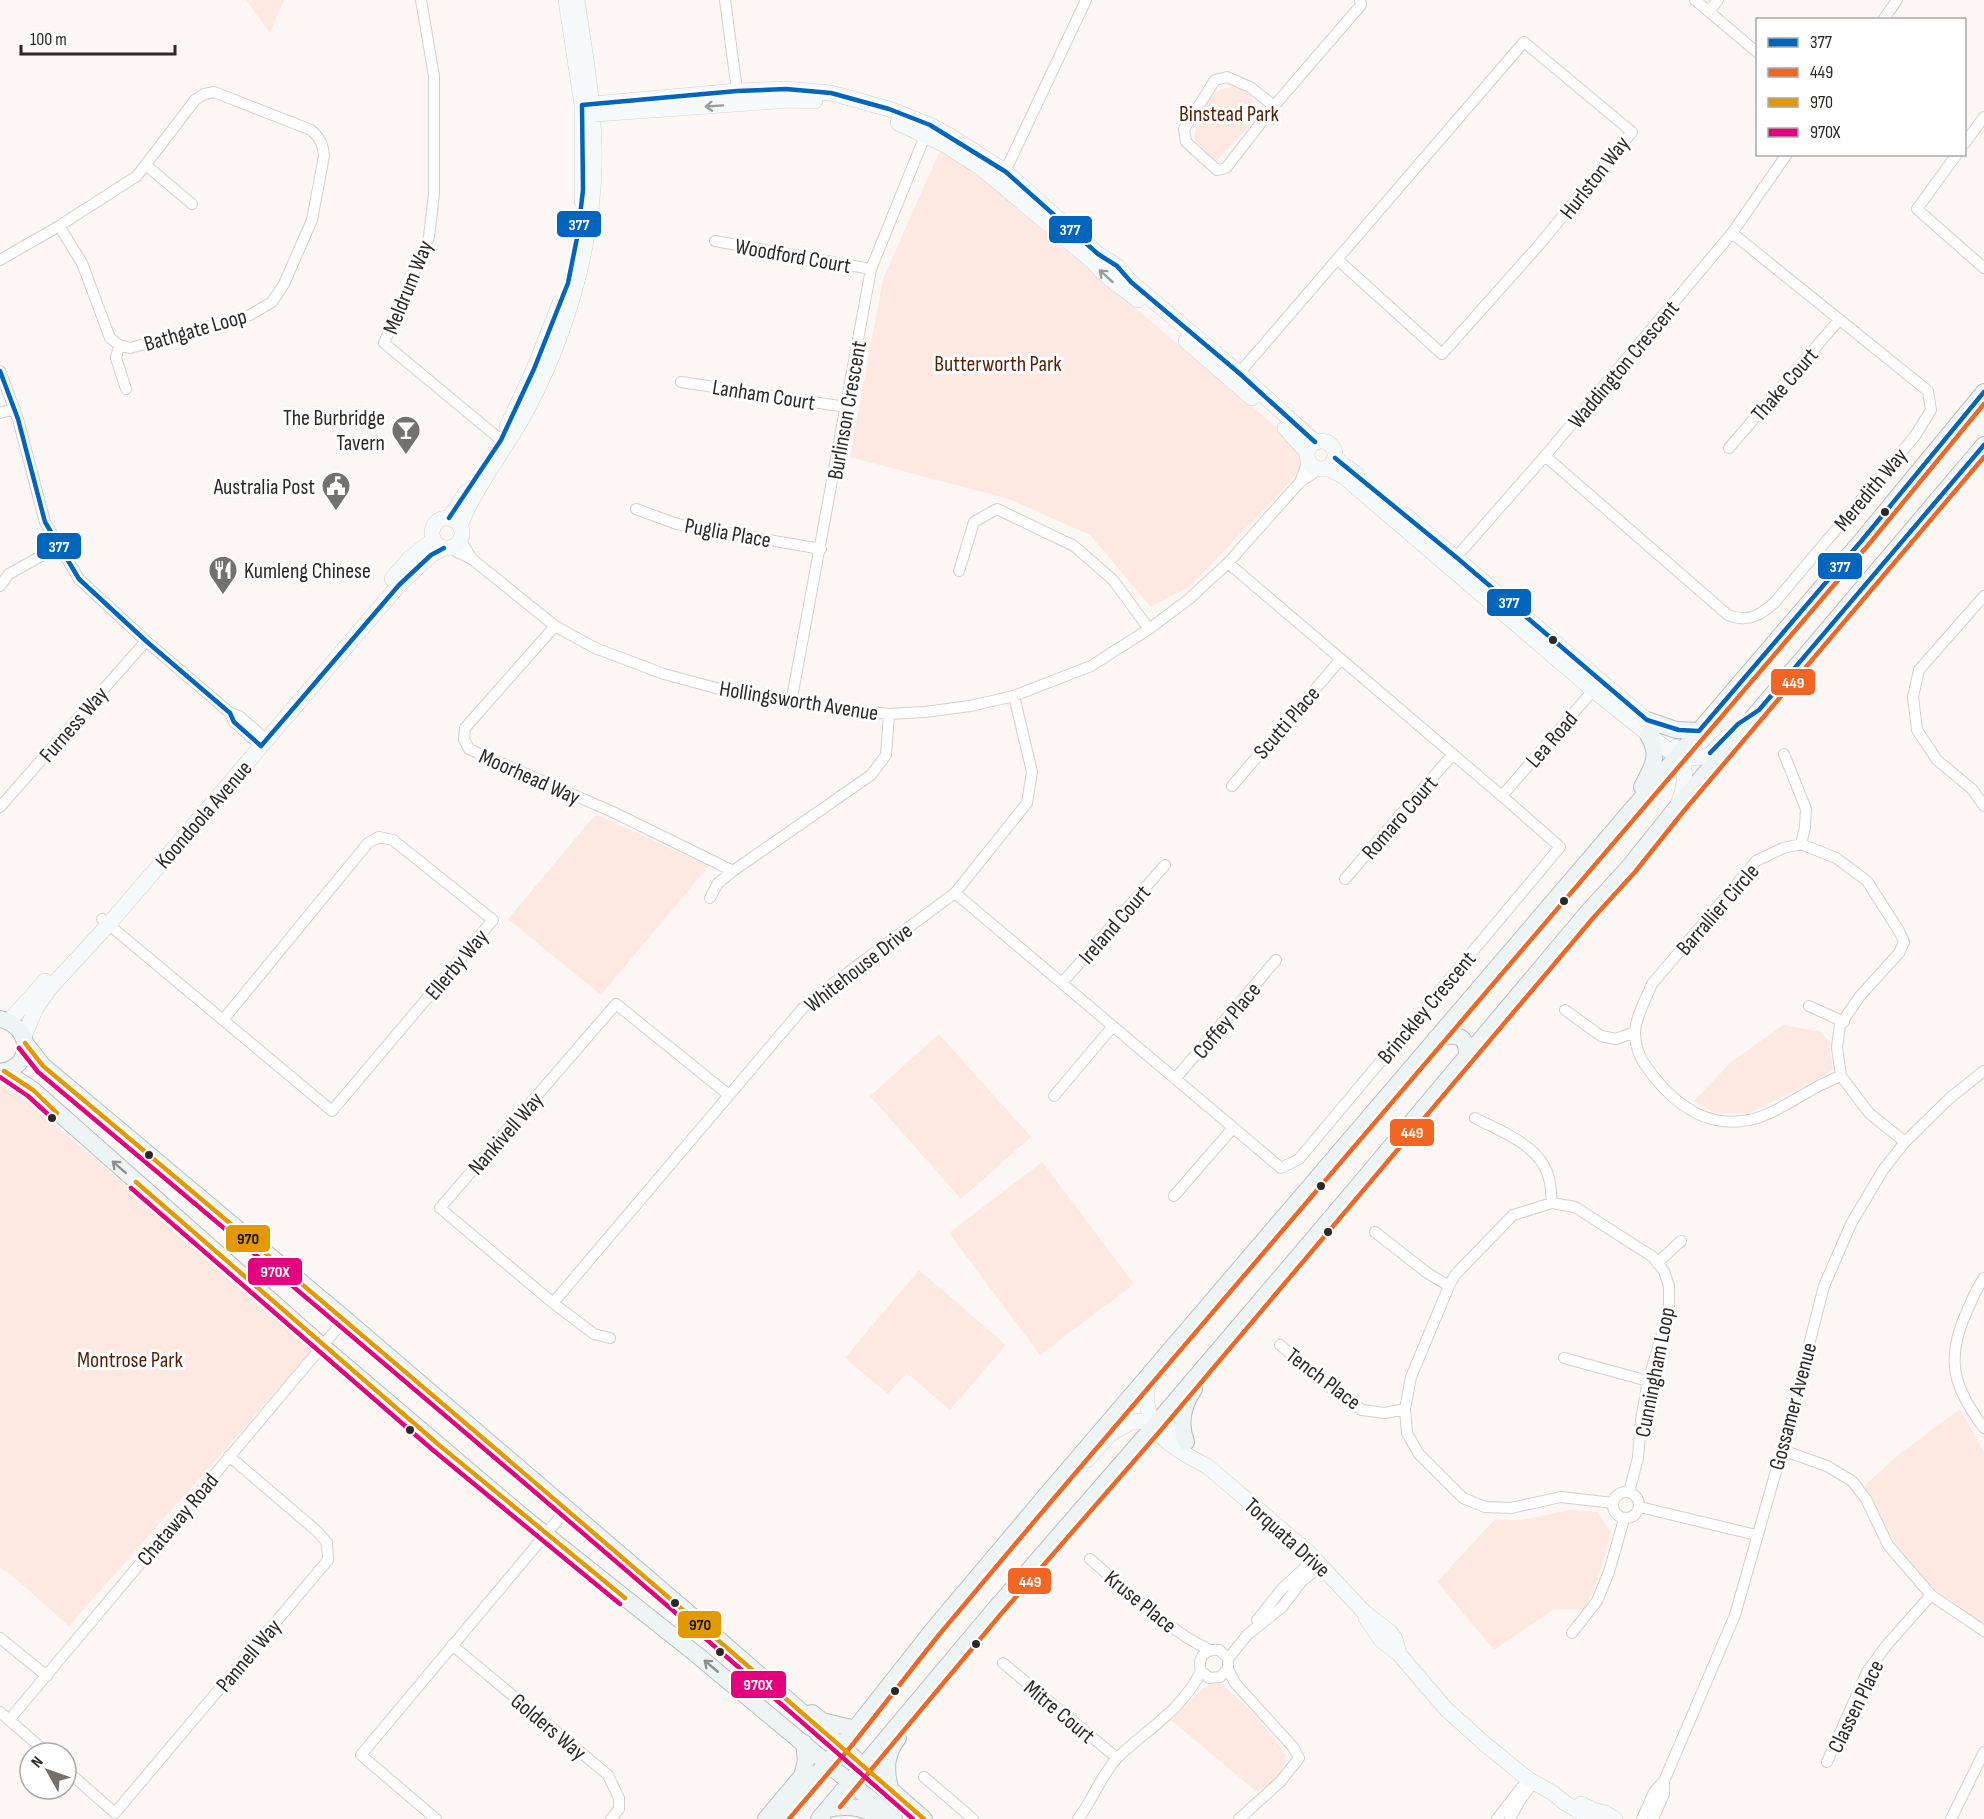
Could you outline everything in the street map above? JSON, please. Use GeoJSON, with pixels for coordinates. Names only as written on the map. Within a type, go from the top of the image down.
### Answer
{"type":"FeatureCollection","features":[{"type":"Feature","properties":{"kind":"main road"},"geometry":{"type":"LineString","coordinates":[[779,1819],[841,1747],[932,1631],[1048,1493],[1863,538],[1984,392]]}},
{"type":"Feature","properties":{"kind":"main road"},"geometry":{"type":"LineString","coordinates":[[823,1814],[1224,1344],[1588,912],[1629,867],[1677,807],[1984,445]]}},
{"type":"Feature","properties":{"kind":"main road"},"geometry":{"type":"LineString","coordinates":[[1629,812],[1650,772],[1656,752],[1648,727],[1699,730]]}},
{"type":"Feature","properties":{"kind":"main road"},"geometry":{"type":"LineString","coordinates":[[2,1019],[15,1024],[43,1066],[345,1319],[924,1819]]}},
{"type":"Feature","properties":{"kind":"main road"},"geometry":{"type":"LineString","coordinates":[[1436,1038],[1457,1035],[1467,1045],[1467,1056]]}},
{"type":"Feature","properties":{"kind":"main road"},"geometry":{"type":"LineString","coordinates":[[2,1072],[18,1064],[25,1051],[25,1040]]}},
{"type":"Feature","properties":{"kind":"main road"},"geometry":{"type":"LineString","coordinates":[[2,1072],[33,1090],[322,1346],[545,1534],[698,1655],[894,1819]]}},
{"type":"Feature","properties":{"kind":"main road"},"geometry":{"type":"LineString","coordinates":[[1186,1442],[1181,1423],[1184,1409],[1190,1395],[1224,1344]]}},
{"type":"Feature","properties":{"kind":"main road"},"geometry":{"type":"LineString","coordinates":[[719,1641],[763,1671],[817,1718],[855,1729]]}},
{"type":"Feature","properties":{"kind":"main road"},"geometry":{"type":"LineString","coordinates":[[891,1791],[886,1763],[891,1746],[920,1709],[933,1683]]}},
{"type":"Feature","properties":{"kind":"main road"},"geometry":{"type":"LineString","coordinates":[[766,1819],[802,1776],[806,1761],[804,1743]]}},
{"type":"Feature","properties":{"kind":"main road"},"geometry":{"type":"LineString","coordinates":[[823,1814],[845,1806],[873,1812],[881,1819]]}},
{"type":"Feature","properties":{"kind":"street","name":"Meldrum Way"},"geometry":{"type":"LineString","coordinates":[[420,0],[434,76],[434,194],[429,237],[384,343],[504,442]]}},
{"type":"Feature","properties":{"kind":"street","name":"Koondoola Avenue"},"geometry":{"type":"LineString","coordinates":[[566,0],[587,110]]}},
{"type":"Feature","properties":{"kind":"street","name":"Koondoola Avenue"},"geometry":{"type":"LineString","coordinates":[[25,1040],[36,1008],[43,997],[105,921],[261,740],[410,558],[449,537],[504,442],[568,283],[578,233],[583,190],[587,110],[577,0]]}},
{"type":"Feature","properties":{"kind":"street"},"geometry":{"type":"LineString","coordinates":[[725,0],[737,97]]}},
{"type":"Feature","properties":{"kind":"street"},"geometry":{"type":"LineString","coordinates":[[1002,177],[1086,0]]}},
{"type":"Feature","properties":{"kind":"street"},"geometry":{"type":"LineString","coordinates":[[1274,106],[1250,87],[1227,77],[1215,80],[1184,129],[1186,142],[1217,170],[1226,168],[1274,106],[1361,5],[1360,0]]}},
{"type":"Feature","properties":{"kind":"street"},"geometry":{"type":"LineString","coordinates":[[1695,0],[1756,51]]}},
{"type":"Feature","properties":{"kind":"street"},"geometry":{"type":"LineString","coordinates":[[1709,12],[1718,0]]}},
{"type":"Feature","properties":{"kind":"street"},"geometry":{"type":"LineString","coordinates":[[1884,18],[1897,0]]}},
{"type":"Feature","properties":{"kind":"street","name":"Hurlston Way"},"geometry":{"type":"LineString","coordinates":[[1236,377],[1337,259],[1524,42],[1632,132],[1539,244],[1442,354],[1337,259]]}},
{"type":"Feature","properties":{"kind":"street","name":"Bathgate Loop"},"geometry":{"type":"LineString","coordinates":[[0,260],[59,226],[137,176],[147,166],[195,100],[204,94],[214,92],[311,130],[323,146],[324,156],[312,220],[284,284],[272,302],[250,315],[130,348],[119,345],[110,338],[82,263],[59,226]]}},
{"type":"Feature","properties":{"kind":"street"},"geometry":{"type":"LineString","coordinates":[[587,110],[737,97],[790,100],[834,104],[881,115],[928,130],[960,154],[1002,177],[1093,262],[1107,279],[1125,289],[1236,377],[1279,422],[1319,458],[1452,561],[1648,727],[1668,750],[1692,758],[1704,757],[1713,752],[1738,724],[1759,710]]}},
{"type":"Feature","properties":{"kind":"street"},"geometry":{"type":"LineString","coordinates":[[1966,143],[1984,117]]}},
{"type":"Feature","properties":{"kind":"street","name":"Burlinson Crescent"},"geometry":{"type":"LineString","coordinates":[[791,703],[871,269],[928,130]]}},
{"type":"Feature","properties":{"kind":"street","name":"Waddington Crescent"},"geometry":{"type":"LineString","coordinates":[[1452,561],[1545,456],[1732,233],[1786,156]]}},
{"type":"Feature","properties":{"kind":"street"},"geometry":{"type":"LineString","coordinates":[[1956,156],[1917,209],[1984,268]]}},
{"type":"Feature","properties":{"kind":"street"},"geometry":{"type":"LineString","coordinates":[[147,166],[192,204]]}},
{"type":"Feature","properties":{"kind":"street","name":"Meredith Way"},"geometry":{"type":"LineString","coordinates":[[1545,456],[1728,615],[1745,619],[1764,612],[1775,602],[1915,436],[1931,410],[1928,391],[1732,233]]}},
{"type":"Feature","properties":{"kind":"street","name":"Woodford Court"},"geometry":{"type":"LineString","coordinates":[[715,241],[871,269]]}},
{"type":"Feature","properties":{"kind":"street","name":"Thake Court"},"geometry":{"type":"LineString","coordinates":[[1729,448],[1839,320]]}},
{"type":"Feature","properties":{"kind":"street","name":"Bathgate Loop"},"geometry":{"type":"LineString","coordinates":[[119,345],[116,358],[126,389]]}},
{"type":"Feature","properties":{"kind":"street"},"geometry":{"type":"LineString","coordinates":[[0,371],[15,409],[45,522],[79,579],[146,641],[230,713],[239,716],[261,740]]}},
{"type":"Feature","properties":{"kind":"street","name":"Lanham Court"},"geometry":{"type":"LineString","coordinates":[[681,382],[846,407]]}},
{"type":"Feature","properties":{"kind":"street"},"geometry":{"type":"LineString","coordinates":[[0,413],[15,409]]}},
{"type":"Feature","properties":{"kind":"street","name":"Hollingsworth Avenue"},"geometry":{"type":"LineString","coordinates":[[449,537],[472,560],[555,626],[595,648],[664,674],[716,688],[791,703],[889,714],[970,706],[1014,696],[1091,666],[1149,629],[1190,599],[1228,563],[1300,483],[1319,458]]}},
{"type":"Feature","properties":{"kind":"street","name":"Puglia Place"},"geometry":{"type":"LineString","coordinates":[[636,509],[677,524],[820,549]]}},
{"type":"Feature","properties":{"kind":"street"},"geometry":{"type":"LineString","coordinates":[[959,571],[974,522],[997,509],[1074,546],[1113,580],[1149,629]]}},
{"type":"Feature","properties":{"kind":"street"},"geometry":{"type":"LineString","coordinates":[[0,586],[9,574],[59,546]]}},
{"type":"Feature","properties":{"kind":"street","name":"Brinckley Crescent"},"geometry":{"type":"LineString","coordinates":[[955,893],[1281,1168],[1299,1158],[1560,847],[1228,563]]}},
{"type":"Feature","properties":{"kind":"street"},"geometry":{"type":"LineString","coordinates":[[1984,596],[1920,670],[1913,697],[1917,730],[1937,760],[1972,789],[1984,806]]}},
{"type":"Feature","properties":{"kind":"street","name":"Moorhead Way"},"geometry":{"type":"LineString","coordinates":[[555,626],[465,728],[464,739],[470,749],[615,813],[733,871]]}},
{"type":"Feature","properties":{"kind":"street","name":"Furness Way"},"geometry":{"type":"LineString","coordinates":[[0,807],[146,641]]}},
{"type":"Feature","properties":{"kind":"street","name":"Scutti Place"},"geometry":{"type":"LineString","coordinates":[[1232,786],[1341,659]]}},
{"type":"Feature","properties":{"kind":"street","name":"Lea Road"},"geometry":{"type":"LineString","coordinates":[[1502,796],[1597,686]]}},
{"type":"Feature","properties":{"kind":"street","name":"Whitehouse Drive"},"geometry":{"type":"LineString","coordinates":[[554,1304],[808,1002],[955,893],[1027,803],[1032,772],[1014,696]]}},
{"type":"Feature","properties":{"kind":"street"},"geometry":{"type":"LineString","coordinates":[[710,898],[718,882],[871,776],[886,755],[889,714]]}},
{"type":"Feature","properties":{"kind":"street"},"geometry":{"type":"LineString","coordinates":[[1677,807],[1683,792],[1685,774],[1680,753]]}},
{"type":"Feature","properties":{"kind":"street","name":"Romaro Court"},"geometry":{"type":"LineString","coordinates":[[1345,879],[1453,754]]}},
{"type":"Feature","properties":{"kind":"street"},"geometry":{"type":"LineString","coordinates":[[1784,754],[1806,809],[1802,844],[1836,858],[1866,881],[1904,942],[1899,953],[1860,996],[1840,1025],[1837,1047],[1841,1076],[1869,1113],[1905,1142]]}},
{"type":"Feature","properties":{"kind":"street","name":"Ellerby Way"},"geometry":{"type":"LineString","coordinates":[[105,921],[223,1020],[332,1111],[494,920],[393,840],[379,837],[368,843],[223,1020]]}},
{"type":"Feature","properties":{"kind":"street","name":"Barrallier Circle"},"geometry":{"type":"LineString","coordinates":[[1802,844],[1783,848],[1756,861],[1652,984],[1635,1032],[1639,1058],[1670,1097],[1699,1115],[1730,1123],[1753,1120],[1841,1076]]}},
{"type":"Feature","properties":{"kind":"street","name":"Ireland Court"},"geometry":{"type":"LineString","coordinates":[[1062,984],[1165,865]]}},
{"type":"Feature","properties":{"kind":"street","name":"Koondoola Avenue"},"geometry":{"type":"LineString","coordinates":[[2,1019],[105,921]]}},
{"type":"Feature","properties":{"kind":"street","name":"Coffey Place"},"geometry":{"type":"LineString","coordinates":[[1175,1079],[1276,960]]}},
{"type":"Feature","properties":{"kind":"street","name":"Nankivell Way"},"geometry":{"type":"LineString","coordinates":[[610,1338],[594,1334],[554,1304],[440,1208],[616,1004],[729,1095]]}},
{"type":"Feature","properties":{"kind":"street"},"geometry":{"type":"LineString","coordinates":[[1809,1006],[1844,1022]]}},
{"type":"Feature","properties":{"kind":"street"},"geometry":{"type":"LineString","coordinates":[[1565,1011],[1601,1036],[1616,1039],[1635,1032]]}},
{"type":"Feature","properties":{"kind":"street"},"geometry":{"type":"LineString","coordinates":[[1054,1096],[1113,1026]]}},
{"type":"Feature","properties":{"kind":"street","name":"Gossamer Avenue"},"geometry":{"type":"LineString","coordinates":[[1642,1819],[1654,1792],[1664,1781],[1735,1616],[1756,1535],[1782,1450],[1824,1286],[1851,1224],[1883,1170],[1905,1142],[1951,1097],[1984,1071]]}},
{"type":"Feature","properties":{"kind":"street"},"geometry":{"type":"LineString","coordinates":[[1475,1118],[1514,1139],[1538,1156],[1548,1174],[1552,1203],[1514,1215],[1455,1275],[1411,1377],[1405,1409],[1407,1433],[1419,1454],[1463,1498],[1485,1507],[1511,1508],[1561,1497],[1613,1503]]}},
{"type":"Feature","properties":{"kind":"street"},"geometry":{"type":"LineString","coordinates":[[1174,1196],[1233,1128]]}},
{"type":"Feature","properties":{"kind":"street","name":"Cunningham Loop"},"geometry":{"type":"LineString","coordinates":[[1552,1203],[1575,1207],[1653,1257],[1664,1271],[1669,1286],[1669,1311],[1648,1381],[1641,1420],[1638,1458],[1629,1492]]}},
{"type":"Feature","properties":{"kind":"street"},"geometry":{"type":"LineString","coordinates":[[1375,1232],[1426,1272],[1449,1286]]}},
{"type":"Feature","properties":{"kind":"street"},"geometry":{"type":"LineString","coordinates":[[1657,1263],[1682,1241]]}},
{"type":"Feature","properties":{"kind":"street"},"geometry":{"type":"LineString","coordinates":[[1984,1278],[1959,1329],[1954,1362],[1964,1396],[1984,1428]]}},
{"type":"Feature","properties":{"kind":"street","name":"Chataway Road"},"geometry":{"type":"LineString","coordinates":[[9,1720],[345,1319]]}},
{"type":"Feature","properties":{"kind":"street","name":"Tench Place"},"geometry":{"type":"LineString","coordinates":[[1280,1345],[1337,1393],[1362,1410],[1385,1413],[1405,1409]]}},
{"type":"Feature","properties":{"kind":"street"},"geometry":{"type":"LineString","coordinates":[[1564,1358],[1648,1381]]}},
{"type":"Feature","properties":{"kind":"street","name":"Torquata Drive"},"geometry":{"type":"LineString","coordinates":[[1157,1365],[1147,1391],[1149,1411],[1159,1434],[1193,1460],[1207,1466],[1318,1562],[1364,1612],[1381,1640],[1399,1654],[1446,1709],[1486,1745],[1531,1781],[1592,1819]]}},
{"type":"Feature","properties":{"kind":"street","name":"Torquata Drive"},"geometry":{"type":"LineString","coordinates":[[1048,1493],[1066,1482],[1110,1434],[1131,1422],[1141,1421],[1166,1425],[1199,1452],[1207,1466]]}},
{"type":"Feature","properties":{"kind":"street"},"geometry":{"type":"LineString","coordinates":[[1782,1450],[1827,1466],[1852,1481],[1866,1499],[1888,1545],[1930,1595],[1984,1631]]}},
{"type":"Feature","properties":{"kind":"street","name":"Pannell Way"},"geometry":{"type":"LineString","coordinates":[[78,1781],[115,1813],[328,1560],[327,1543],[318,1532],[230,1456]]}},
{"type":"Feature","properties":{"kind":"street"},"geometry":{"type":"LineString","coordinates":[[1622,1492],[1629,1492],[1640,1507],[1637,1513],[1624,1519],[1617,1516],[1612,1508],[1613,1503],[1614,1498],[1622,1492]]}},
{"type":"Feature","properties":{"kind":"street"},"geometry":{"type":"LineString","coordinates":[[1640,1507],[1756,1535]]}},
{"type":"Feature","properties":{"kind":"street"},"geometry":{"type":"LineString","coordinates":[[436,1819],[361,1755],[566,1510]]}},
{"type":"Feature","properties":{"kind":"street"},"geometry":{"type":"LineString","coordinates":[[1572,1633],[1597,1601],[1624,1519]]}},
{"type":"Feature","properties":{"kind":"street","name":"Kruse Place"},"geometry":{"type":"LineString","coordinates":[[1090,1559],[1193,1642],[1214,1669]]}},
{"type":"Feature","properties":{"kind":"street"},"geometry":{"type":"LineString","coordinates":[[1239,1819],[1281,1781],[1299,1758],[1293,1747],[1235,1683],[1214,1669],[1203,1654],[1215,1650],[1258,1619],[1281,1590],[1318,1562]]}},
{"type":"Feature","properties":{"kind":"street"},"geometry":{"type":"LineString","coordinates":[[1078,1819],[1117,1758],[1181,1703],[1194,1687],[1247,1635],[1282,1607],[1318,1562]]}},
{"type":"Feature","properties":{"kind":"street","name":"Classen Place"},"geometry":{"type":"LineString","coordinates":[[1827,1762],[1868,1672],[1886,1646],[1930,1595]]}},
{"type":"Feature","properties":{"kind":"street"},"geometry":{"type":"LineString","coordinates":[[0,1638],[46,1676]]}},
{"type":"Feature","properties":{"kind":"street","name":"Kruse Place"},"geometry":{"type":"LineString","coordinates":[[1193,1642],[1215,1650],[1214,1669]]}},
{"type":"Feature","properties":{"kind":"street","name":"Golders Way"},"geometry":{"type":"LineString","coordinates":[[452,1645],[608,1775],[619,1798],[620,1809],[611,1819]]}},
{"type":"Feature","properties":{"kind":"street","name":"Mitre Court"},"geometry":{"type":"LineString","coordinates":[[1003,1664],[1117,1758]]}},
{"type":"Feature","properties":{"kind":"street"},"geometry":{"type":"LineString","coordinates":[[0,1712],[33,1741]]}},
{"type":"Feature","properties":{"kind":"street"},"geometry":{"type":"LineString","coordinates":[[1951,1819],[1984,1752]]}},
{"type":"Feature","properties":{"kind":"street"},"geometry":{"type":"LineString","coordinates":[[924,1777],[973,1819]]}},
{"type":"Feature","properties":{"kind":"street"},"geometry":{"type":"LineString","coordinates":[[1497,1819],[1531,1781]]}},
{"type":"Feature","properties":{"kind":"street"},"geometry":{"type":"LineString","coordinates":[[1510,1819],[1531,1781]]}},
{"type":"Feature","properties":{"kind":"street","name":"Gossamer Avenue"},"geometry":{"type":"LineString","coordinates":[[1653,1819],[1664,1794],[1664,1781]]}},
{"type":"Feature","properties":{"kind":"street","name":"Torquata Drive"},"geometry":{"type":"LineString","coordinates":[[1553,1794],[1569,1798],[1615,1819]]}},
{"type":"Feature","properties":{"kind":"green space"},"geometry":{"type":"Polygon","coordinates":[[[246,0],[284,0],[270,33],[246,0]]]}},
{"type":"Feature","properties":{"kind":"green space","name":"Binstead Park"},"geometry":{"type":"Polygon","coordinates":[[[1234,86],[1252,98],[1256,106],[1257,118],[1216,161],[1205,154],[1194,139],[1195,133],[1202,111],[1214,93],[1234,86]]]}},
{"type":"Feature","properties":{"kind":"green space","name":"Butterworth Park"},"geometry":{"type":"Polygon","coordinates":[[[942,146],[1311,456],[1279,494],[1190,586],[1151,607],[1090,535],[1009,499],[850,457],[883,279],[942,146]]]}},
{"type":"Feature","properties":{"kind":"green space"},"geometry":{"type":"Polygon","coordinates":[[[596,814],[709,866],[601,995],[508,919],[596,814]]]}},
{"type":"Feature","properties":{"kind":"green space"},"geometry":{"type":"Polygon","coordinates":[[[1783,1025],[1821,1032],[1831,1043],[1833,1068],[1823,1077],[1749,1113],[1715,1113],[1694,1101],[1731,1062],[1783,1025]]]}},
{"type":"Feature","properties":{"kind":"green space"},"geometry":{"type":"Polygon","coordinates":[[[939,1034],[1031,1137],[961,1199],[870,1096],[939,1034]]]}},
{"type":"Feature","properties":{"kind":"green space","name":"Montrose Park"},"geometry":{"type":"Polygon","coordinates":[[[0,1086],[11,1088],[316,1346],[69,1626],[9,1573],[0,1568],[0,1086]]]}},
{"type":"Feature","properties":{"kind":"green space"},"geometry":{"type":"Polygon","coordinates":[[[1042,1162],[1134,1284],[1040,1355],[949,1233],[1042,1162]]]}},
{"type":"Feature","properties":{"kind":"green space"},"geometry":{"type":"Polygon","coordinates":[[[919,1270],[1006,1345],[950,1410],[907,1373],[888,1394],[845,1358],[919,1270]]]}},
{"type":"Feature","properties":{"kind":"green space"},"geometry":{"type":"Polygon","coordinates":[[[1960,1409],[1984,1452],[1984,1624],[1932,1587],[1896,1545],[1864,1486],[1897,1456],[1960,1409]]]}},
{"type":"Feature","properties":{"kind":"green space"},"geometry":{"type":"Polygon","coordinates":[[[1569,1510],[1598,1512],[1611,1533],[1597,1583],[1584,1609],[1553,1610],[1494,1650],[1437,1582],[1495,1519],[1523,1520],[1569,1510]]]}},
{"type":"Feature","properties":{"kind":"green space"},"geometry":{"type":"Polygon","coordinates":[[[1220,1682],[1258,1718],[1288,1758],[1277,1778],[1257,1792],[1171,1720],[1203,1688],[1220,1682]]]}},
{"type":"Feature","properties":{"kind":"transit line","name":"377"},"geometry":{"type":"LineString","coordinates":[[449,518],[501,440],[534,369],[568,283],[578,233],[583,190],[582,105],[737,91],[786,89],[831,93],[889,109],[930,125],[1006,172],[1098,254],[1117,266],[1131,282],[1239,373],[1315,442]]}},
{"type":"Feature","properties":{"kind":"transit line","name":"377"},"geometry":{"type":"LineString","coordinates":[[0,371],[18,419],[45,522],[79,579],[146,641],[230,713],[234,722],[261,746],[399,585],[431,555],[444,548]]}},
{"type":"Feature","properties":{"kind":"transit line","name":"377"},"geometry":{"type":"LineString","coordinates":[[1335,458],[1456,557],[1647,720],[1679,730],[1699,731],[1863,539],[1984,392]]}},
{"type":"Feature","properties":{"kind":"transit line","name":"449"},"geometry":{"type":"LineString","coordinates":[[789,1819],[1049,1504],[1869,544],[1984,404]]}},
{"type":"Feature","properties":{"kind":"transit line","name":"377"},"geometry":{"type":"LineString","coordinates":[[1710,753],[1738,724],[1759,710],[1984,445]]}},
{"type":"Feature","properties":{"kind":"transit line","name":"449"},"geometry":{"type":"LineString","coordinates":[[840,1807],[1001,1614],[1161,1430],[1594,917],[1635,872],[1683,812],[1984,457]]}},
{"type":"Feature","properties":{"kind":"transit line","name":"970"},"geometry":{"type":"LineString","coordinates":[[25,1043],[43,1066],[485,1440],[924,1819]]}},
{"type":"Feature","properties":{"kind":"transit line","name":"970X"},"geometry":{"type":"LineString","coordinates":[[19,1048],[38,1072],[477,1443],[913,1819]]}},
{"type":"Feature","properties":{"kind":"transit line","name":"970"},"geometry":{"type":"LineString","coordinates":[[4,1071],[33,1090],[57,1113]]}},
{"type":"Feature","properties":{"kind":"transit line","name":"970X"},"geometry":{"type":"LineString","coordinates":[[0,1077],[28,1096],[52,1118]]}},
{"type":"Feature","properties":{"kind":"transit line","name":"970"},"geometry":{"type":"LineString","coordinates":[[136,1182],[439,1445],[625,1598]]}},
{"type":"Feature","properties":{"kind":"transit line","name":"970X"},"geometry":{"type":"LineString","coordinates":[[131,1188],[434,1451],[620,1604]]}},
{"type":"Feature","properties":{"kind":"place","name":"The Burbridge Tavern"},"geometry":{"type":"Point","coordinates":[406,456]}},
{"type":"Feature","properties":{"kind":"place","name":"Australia Post"},"geometry":{"type":"Point","coordinates":[336,512]}},
{"type":"Feature","properties":{"kind":"place","name":"Kumleng Chinese"},"geometry":{"type":"Point","coordinates":[223,596]}}]}
